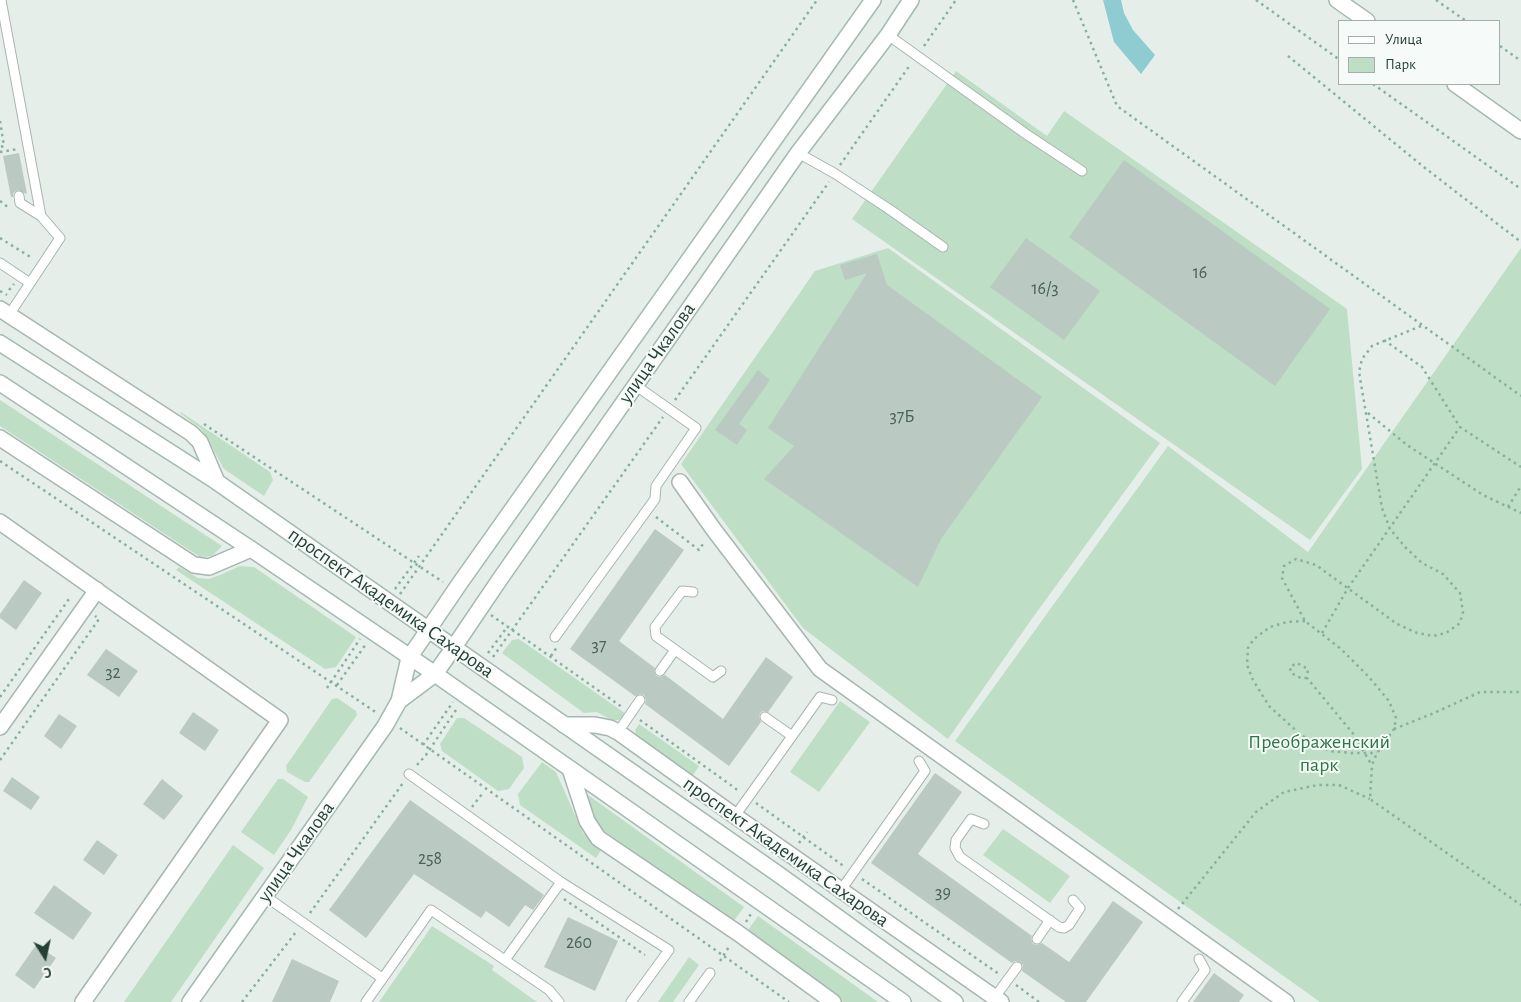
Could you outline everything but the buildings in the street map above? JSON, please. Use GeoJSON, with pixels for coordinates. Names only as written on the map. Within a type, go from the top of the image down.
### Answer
{"type":"FeatureCollection","features":[{"type":"Feature","properties":{"kind":"street","name":"улица Чкалова"},"geometry":{"type":"LineString","coordinates":[[190,1002],[385,726],[400,701],[409,658],[873,0]]}},
{"type":"Feature","properties":{"kind":"street","name":"улица Чкалова"},"geometry":{"type":"LineString","coordinates":[[400,701],[435,674],[798,153],[888,34],[911,0]]}},
{"type":"Feature","properties":{"kind":"street"},"geometry":{"type":"LineString","coordinates":[[1337,0],[1366,20]]}},
{"type":"Feature","properties":{"kind":"street"},"geometry":{"type":"LineString","coordinates":[[1456,85],[1521,131]]}},
{"type":"Feature","properties":{"kind":"street"},"geometry":{"type":"LineString","coordinates":[[4,312],[191,433],[200,442],[217,482]]}},
{"type":"Feature","properties":{"kind":"street","name":"проспект Академика Сахарова"},"geometry":{"type":"LineString","coordinates":[[0,343],[217,482],[430,629],[778,874],[955,1002]]}},
{"type":"Feature","properties":{"kind":"street","name":"проспект Академика Сахарова"},"geometry":{"type":"LineString","coordinates":[[0,383],[251,549],[435,674],[903,1002]]}},
{"type":"Feature","properties":{"kind":"street"},"geometry":{"type":"LineString","coordinates":[[0,438],[194,565],[209,567],[251,549]]}},
{"type":"Feature","properties":{"kind":"street"},"geometry":{"type":"LineString","coordinates":[[680,482],[714,530],[820,669],[1286,1002]]}},
{"type":"Feature","properties":{"kind":"street"},"geometry":{"type":"LineString","coordinates":[[0,522],[280,720],[83,1002]]}},
{"type":"Feature","properties":{"kind":"street"},"geometry":{"type":"LineString","coordinates":[[0,727],[97,590]]}},
{"type":"Feature","properties":{"kind":"street","name":"проспект Академика Сахарова"},"geometry":{"type":"LineString","coordinates":[[564,725],[595,725],[618,732],[998,1000]]}},
{"type":"Feature","properties":{"kind":"street"},"geometry":{"type":"LineString","coordinates":[[570,769],[586,821],[598,838],[833,1002]]}},
{"type":"Feature","properties":{"kind":"lane"},"geometry":{"type":"LineString","coordinates":[[1,0],[40,216]]}},
{"type":"Feature","properties":{"kind":"lane"},"geometry":{"type":"LineString","coordinates":[[888,34],[1019,129],[1082,171]]}},
{"type":"Feature","properties":{"kind":"lane"},"geometry":{"type":"LineString","coordinates":[[798,153],[834,173],[943,247]]}},
{"type":"Feature","properties":{"kind":"lane"},"geometry":{"type":"LineString","coordinates":[[4,312],[18,302],[60,238],[40,216],[20,203],[19,196]]}},
{"type":"Feature","properties":{"kind":"lane"},"geometry":{"type":"LineString","coordinates":[[0,263],[30,283]]}},
{"type":"Feature","properties":{"kind":"lane"},"geometry":{"type":"LineString","coordinates":[[555,637],[655,500],[656,486],[696,428],[635,385]]}},
{"type":"Feature","properties":{"kind":"lane"},"geometry":{"type":"LineString","coordinates":[[694,592],[682,591],[655,627],[656,636],[713,678],[721,671]]}},
{"type":"Feature","properties":{"kind":"lane"},"geometry":{"type":"LineString","coordinates":[[660,671],[675,650]]}},
{"type":"Feature","properties":{"kind":"lane"},"geometry":{"type":"LineString","coordinates":[[735,816],[820,697],[832,700]]}},
{"type":"Feature","properties":{"kind":"lane"},"geometry":{"type":"LineString","coordinates":[[618,732],[640,700]]}},
{"type":"Feature","properties":{"kind":"lane"},"geometry":{"type":"LineString","coordinates":[[765,716],[792,736]]}},
{"type":"Feature","properties":{"kind":"lane"},"geometry":{"type":"LineString","coordinates":[[841,890],[925,771],[919,761]]}},
{"type":"Feature","properties":{"kind":"lane"},"geometry":{"type":"LineString","coordinates":[[409,774],[561,882],[669,950],[632,1002]]}},
{"type":"Feature","properties":{"kind":"lane"},"geometry":{"type":"LineString","coordinates":[[984,824],[971,818],[956,840],[955,848],[960,857],[1059,927],[1064,928],[1069,925],[1080,908],[1073,900]]}},
{"type":"Feature","properties":{"kind":"lane"},"geometry":{"type":"LineString","coordinates":[[505,960],[561,882]]}},
{"type":"Feature","properties":{"kind":"lane"},"geometry":{"type":"LineString","coordinates":[[265,896],[382,978]]}},
{"type":"Feature","properties":{"kind":"lane"},"geometry":{"type":"LineString","coordinates":[[366,1002],[431,910],[549,990],[559,1002]]}},
{"type":"Feature","properties":{"kind":"lane"},"geometry":{"type":"LineString","coordinates":[[1036,939],[1050,920]]}},
{"type":"Feature","properties":{"kind":"lane"},"geometry":{"type":"LineString","coordinates":[[1182,1002],[1205,970],[1199,960]]}},
{"type":"Feature","properties":{"kind":"lane"},"geometry":{"type":"LineString","coordinates":[[998,1000],[1017,967]]}},
{"type":"Feature","properties":{"kind":"lane"},"geometry":{"type":"LineString","coordinates":[[689,1002],[710,973]]}},
{"type":"Feature","properties":{"kind":"path"},"geometry":{"type":"LineString","coordinates":[[419,565],[817,0]]}},
{"type":"Feature","properties":{"kind":"path"},"geometry":{"type":"LineString","coordinates":[[485,669],[518,625],[956,0]]}},
{"type":"Feature","properties":{"kind":"path"},"geometry":{"type":"LineString","coordinates":[[1073,0],[1117,106],[1521,396]]}},
{"type":"Feature","properties":{"kind":"path"},"geometry":{"type":"LineString","coordinates":[[1256,0],[1338,59]]}},
{"type":"Feature","properties":{"kind":"path"},"geometry":{"type":"LineString","coordinates":[[1436,0],[1465,20]]}},
{"type":"Feature","properties":{"kind":"path"},"geometry":{"type":"LineString","coordinates":[[1501,47],[1521,61]]}},
{"type":"Feature","properties":{"kind":"path"},"geometry":{"type":"LineString","coordinates":[[1288,56],[1425,168],[1521,242]]}},
{"type":"Feature","properties":{"kind":"path"},"geometry":{"type":"LineString","coordinates":[[1374,85],[1521,189]]}},
{"type":"Feature","properties":{"kind":"path"},"geometry":{"type":"LineString","coordinates":[[0,121],[4,146],[0,147]]}},
{"type":"Feature","properties":{"kind":"path"},"geometry":{"type":"LineString","coordinates":[[0,152],[28,148]]}},
{"type":"Feature","properties":{"kind":"path"},"geometry":{"type":"LineString","coordinates":[[0,238],[32,258]]}},
{"type":"Feature","properties":{"kind":"path"},"geometry":{"type":"LineString","coordinates":[[0,291],[18,302]]}},
{"type":"Feature","properties":{"kind":"path"},"geometry":{"type":"LineString","coordinates":[[1370,799],[1372,765],[1377,753],[1394,729],[1396,718],[1389,701],[1368,676],[1341,649],[1305,621],[1282,578],[1284,566],[1296,560],[1316,565],[1397,624],[1417,633],[1432,636],[1439,635],[1455,628],[1460,623],[1464,612],[1460,592],[1443,574],[1422,563],[1390,529],[1382,508],[1360,372],[1362,359],[1372,346],[1421,326]]}},
{"type":"Feature","properties":{"kind":"path"},"geometry":{"type":"LineString","coordinates":[[1384,340],[1422,367],[1460,427],[1521,467]]}},
{"type":"Feature","properties":{"kind":"path"},"geometry":{"type":"LineString","coordinates":[[1367,413],[1407,445],[1435,464],[1483,495],[1521,513]]}},
{"type":"Feature","properties":{"kind":"path"},"geometry":{"type":"LineString","coordinates":[[201,422],[456,590]]}},
{"type":"Feature","properties":{"kind":"path"},"geometry":{"type":"LineString","coordinates":[[1322,633],[1348,588],[1460,427]]}},
{"type":"Feature","properties":{"kind":"path"},"geometry":{"type":"LineString","coordinates":[[1508,507],[1521,486]]}},
{"type":"Feature","properties":{"kind":"path"},"geometry":{"type":"LineString","coordinates":[[656,517],[699,550],[714,530]]}},
{"type":"Feature","properties":{"kind":"path"},"geometry":{"type":"LineString","coordinates":[[0,697],[69,598]]}},
{"type":"Feature","properties":{"kind":"path"},"geometry":{"type":"LineString","coordinates":[[480,607],[1039,1002]]}},
{"type":"Feature","properties":{"kind":"path"},"geometry":{"type":"LineString","coordinates":[[0,760],[99,619]]}},
{"type":"Feature","properties":{"kind":"path"},"geometry":{"type":"LineString","coordinates":[[1305,621],[1287,622],[1270,627],[1254,639],[1248,648],[1247,665],[1253,680],[1269,706],[1301,735],[1329,751],[1352,754],[1364,752],[1377,753]]}},
{"type":"Feature","properties":{"kind":"path"},"geometry":{"type":"LineString","coordinates":[[1307,678],[1301,678],[1291,673],[1290,667],[1296,663],[1308,669],[1307,678],[1355,736],[1372,765]]}},
{"type":"Feature","properties":{"kind":"path"},"geometry":{"type":"LineString","coordinates":[[1394,729],[1480,692],[1521,692]]}},
{"type":"Feature","properties":{"kind":"path"},"geometry":{"type":"LineString","coordinates":[[242,1002],[303,922],[409,774],[426,755],[466,696]]}},
{"type":"Feature","properties":{"kind":"path"},"geometry":{"type":"LineString","coordinates":[[1170,919],[1256,812],[1284,792],[1318,786],[1338,785],[1370,799],[1521,905]]}},
{"type":"Feature","properties":{"kind":"green space"},"geometry":{"type":"Polygon","coordinates":[[[956,71],[1047,136],[1064,111],[1347,309],[1362,469],[1310,540],[852,219],[956,71]]]}},
{"type":"Feature","properties":{"kind":"green space"},"geometry":{"type":"Polygon","coordinates":[[[888,248],[1160,443],[1031,620],[948,739],[803,628],[681,464],[815,271],[888,248]]]}},
{"type":"Feature","properties":{"kind":"green space","name":"Преображенский парк"},"geometry":{"type":"Polygon","coordinates":[[[1521,248],[1521,1002],[1320,1002],[955,741],[1168,446],[1308,552],[1521,248]]]}},
{"type":"Feature","properties":{"kind":"green space"},"geometry":{"type":"Polygon","coordinates":[[[0,400],[222,546],[212,556],[200,557],[0,426],[0,400]]]}},
{"type":"Feature","properties":{"kind":"green space"},"geometry":{"type":"Polygon","coordinates":[[[181,412],[270,472],[273,480],[264,496],[224,469],[200,428],[181,412]]]}},
{"type":"Feature","properties":{"kind":"green space"},"geometry":{"type":"Polygon","coordinates":[[[240,566],[254,567],[356,637],[336,667],[325,669],[176,570],[179,567],[198,578],[209,579],[240,566]]]}},
{"type":"Feature","properties":{"kind":"green space"},"geometry":{"type":"Polygon","coordinates":[[[519,639],[626,714],[622,719],[613,721],[597,712],[584,713],[502,653],[512,640],[519,639]]]}},
{"type":"Feature","properties":{"kind":"green space"},"geometry":{"type":"Polygon","coordinates":[[[337,698],[356,711],[357,715],[309,782],[305,782],[287,772],[286,766],[332,699],[337,698]]]}},
{"type":"Feature","properties":{"kind":"green space"},"geometry":{"type":"Polygon","coordinates":[[[840,701],[870,722],[819,792],[790,772],[840,701]]]}},
{"type":"Feature","properties":{"kind":"green space"},"geometry":{"type":"Polygon","coordinates":[[[457,718],[464,718],[522,757],[524,768],[509,789],[498,791],[442,751],[440,744],[457,718]]]}},
{"type":"Feature","properties":{"kind":"green space"},"geometry":{"type":"Polygon","coordinates":[[[639,724],[699,766],[691,778],[637,738],[635,730],[639,724]]]}},
{"type":"Feature","properties":{"kind":"green space"},"geometry":{"type":"Polygon","coordinates":[[[542,762],[556,772],[583,833],[602,849],[596,858],[520,805],[518,794],[542,762]]]}},
{"type":"Feature","properties":{"kind":"green space"},"geometry":{"type":"Polygon","coordinates":[[[278,779],[283,779],[308,797],[291,830],[274,855],[241,832],[278,779]]]}},
{"type":"Feature","properties":{"kind":"green space"},"geometry":{"type":"Polygon","coordinates":[[[588,795],[744,907],[733,922],[604,831],[597,823],[586,797],[588,795]]]}},
{"type":"Feature","properties":{"kind":"green space"},"geometry":{"type":"Polygon","coordinates":[[[1003,829],[1070,876],[1050,903],[983,855],[1003,829]]]}},
{"type":"Feature","properties":{"kind":"green space"},"geometry":{"type":"Polygon","coordinates":[[[233,845],[264,868],[171,1002],[124,1002],[233,845]]]}},
{"type":"Feature","properties":{"kind":"green space"},"geometry":{"type":"Polygon","coordinates":[[[758,916],[878,1002],[843,1002],[746,933],[758,916]]]}},
{"type":"Feature","properties":{"kind":"green space"},"geometry":{"type":"Polygon","coordinates":[[[432,926],[494,966],[492,970],[537,1002],[379,1002],[432,926]]]}},
{"type":"Feature","properties":{"kind":"green space"},"geometry":{"type":"Polygon","coordinates":[[[689,957],[699,965],[673,1002],[658,1002],[689,957]]]}},
{"type":"Feature","properties":{"kind":"water"},"geometry":{"type":"Polygon","coordinates":[[[1103,0],[1121,0],[1124,13],[1133,30],[1155,55],[1141,74],[1114,42],[1103,0]]]}}]}
